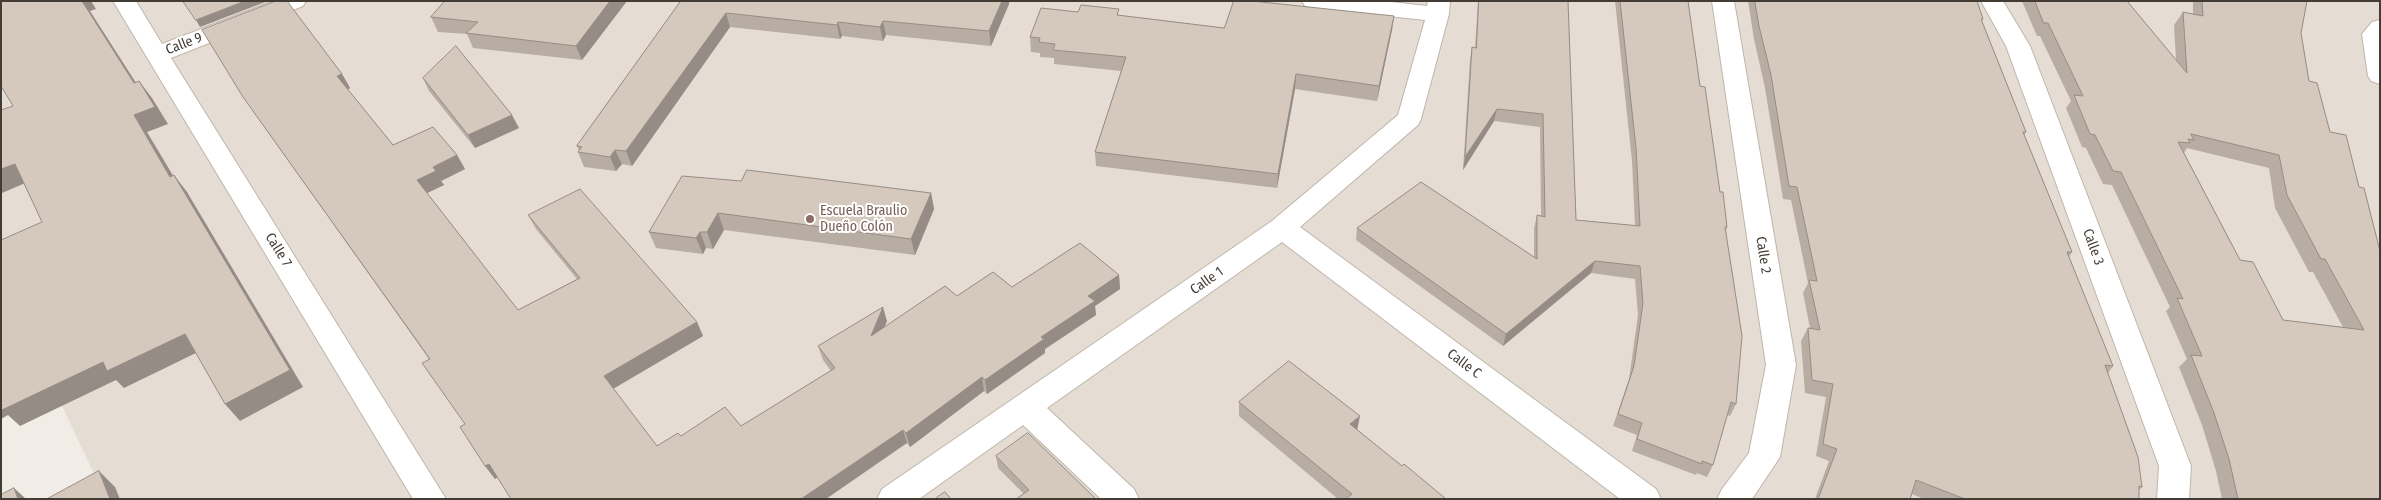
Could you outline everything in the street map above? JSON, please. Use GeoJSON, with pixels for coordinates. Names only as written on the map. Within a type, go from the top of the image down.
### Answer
{"type":"FeatureCollection","features":[{"type":"Feature","properties":{"kind":"street","name":"Calle 7"},"geometry":{"type":"LineString","coordinates":[[124,1],[430,499]]}},
{"type":"Feature","properties":{"kind":"street","name":"Calle 9"},"geometry":{"type":"LineString","coordinates":[[158,54],[295,1]]}},
{"type":"Feature","properties":{"kind":"street"},"geometry":{"type":"LineString","coordinates":[[1313,1],[1439,8]]}},
{"type":"Feature","properties":{"kind":"street","name":"Calle 2"},"geometry":{"type":"LineString","coordinates":[[1723,1],[1781,365],[1764,457],[1733,499]]}},
{"type":"Feature","properties":{"kind":"street","name":"Calle 3"},"geometry":{"type":"LineString","coordinates":[[1992,1],[2018,46],[2175,466],[2172,499]]}},
{"type":"Feature","properties":{"kind":"street","name":"Calle 1"},"geometry":{"type":"LineString","coordinates":[[893,499],[1282,228],[1409,119],[1439,8]]}},
{"type":"Feature","properties":{"kind":"street"},"geometry":{"type":"LineString","coordinates":[[2378,32],[2380,76]]}},
{"type":"Feature","properties":{"kind":"street","name":"Calle C"},"geometry":{"type":"LineString","coordinates":[[1282,228],[1645,499]]}},
{"type":"Feature","properties":{"kind":"street"},"geometry":{"type":"LineString","coordinates":[[1025,407],[1123,499]]}},
{"type":"Feature","properties":{"kind":"shaded area"},"geometry":{"type":"Polygon","coordinates":[[[1,1],[2380,1],[2380,499],[106,499],[1,277],[1,1]]]}},
{"type":"Feature","properties":{"kind":"building"},"geometry":{"type":"Polygon","coordinates":[[[1,1],[82,1],[134,83],[139,81],[155,107],[134,115],[170,177],[174,175],[290,370],[225,404],[185,334],[107,371],[103,362],[2,410],[1,240],[42,222],[15,164],[1,169],[1,110],[13,106],[1,86],[1,1]]]}},
{"type":"Feature","properties":{"kind":"building"},"geometry":{"type":"Polygon","coordinates":[[[183,1],[245,1],[196,20],[183,1]]]}},
{"type":"Feature","properties":{"kind":"building"},"geometry":{"type":"Polygon","coordinates":[[[276,1],[287,1],[342,74],[337,76],[393,145],[433,127],[457,155],[433,167],[436,171],[417,180],[518,310],[580,278],[528,215],[580,189],[697,322],[604,376],[657,446],[678,433],[681,436],[725,407],[741,426],[835,368],[818,346],[883,307],[871,336],[945,286],[957,296],[993,272],[1012,287],[1080,243],[1119,275],[1088,296],[1095,301],[1041,337],[1044,339],[985,380],[982,377],[906,433],[903,430],[801,499],[511,499],[489,464],[485,466],[460,427],[465,424],[422,363],[430,359],[243,97],[202,30],[276,1]]]}},
{"type":"Feature","properties":{"kind":"building"},"geometry":{"type":"Polygon","coordinates":[[[445,1],[610,1],[576,46],[466,33],[478,22],[431,17],[445,1]]]}},
{"type":"Feature","properties":{"kind":"building"},"geometry":{"type":"Polygon","coordinates":[[[681,1],[1002,1],[989,31],[883,21],[880,27],[838,22],[837,25],[726,13],[626,151],[615,150],[610,157],[578,152],[582,147],[577,146],[681,1]]]}},
{"type":"Feature","properties":{"kind":"building"},"geometry":{"type":"Polygon","coordinates":[[[1234,1],[1252,1],[1394,16],[1379,86],[1296,74],[1278,174],[1095,152],[1126,57],[1053,50],[1055,44],[1039,42],[1040,38],[1030,37],[1041,8],[1078,12],[1081,5],[1119,9],[1117,15],[1224,28],[1234,1]]]}},
{"type":"Feature","properties":{"kind":"building"},"geometry":{"type":"Polygon","coordinates":[[[1479,1],[1568,1],[1576,220],[1640,226],[1636,148],[1620,1],[1688,1],[1700,86],[1705,87],[1720,192],[1723,192],[1727,227],[1725,227],[1742,336],[1736,404],[1731,402],[1713,465],[1702,461],[1702,464],[1637,439],[1642,423],[1618,414],[1634,366],[1643,303],[1640,266],[1595,261],[1506,334],[1357,228],[1421,182],[1537,259],[1537,215],[1545,217],[1543,114],[1497,109],[1465,157],[1472,47],[1476,48],[1479,1]]]}},
{"type":"Feature","properties":{"kind":"building"},"geometry":{"type":"Polygon","coordinates":[[[1755,1],[1977,1],[1983,19],[1981,19],[2026,132],[2023,132],[2072,252],[2067,252],[2113,366],[2105,365],[2138,457],[2142,487],[2139,486],[2139,499],[1965,499],[1916,480],[1910,499],[1818,499],[1837,449],[1823,444],[1833,384],[1812,380],[1808,328],[1820,330],[1809,280],[1817,281],[1797,187],[1789,186],[1771,75],[1755,1]]]}},
{"type":"Feature","properties":{"kind":"building"},"geometry":{"type":"Polygon","coordinates":[[[2035,1],[2127,1],[2187,73],[2183,12],[2203,16],[2202,1],[2307,1],[2301,33],[2309,81],[2317,83],[2330,132],[2346,135],[2359,187],[2364,188],[2380,251],[2380,499],[2238,499],[2229,459],[2214,413],[2191,355],[2202,356],[2177,298],[2183,299],[2121,172],[2113,171],[2095,135],[2090,134],[2074,95],[2083,96],[2048,23],[2044,23],[2035,1]],[[2191,134],[2194,140],[2188,139],[2190,143],[2178,142],[2240,260],[2253,262],[2283,320],[2364,330],[2325,259],[2321,259],[2287,195],[2279,155],[2191,134]]]}},
{"type":"Feature","properties":{"kind":"building"},"geometry":{"type":"Polygon","coordinates":[[[456,46],[512,115],[468,135],[423,78],[456,46]]]}},
{"type":"Feature","properties":{"kind":"building"},"geometry":{"type":"Polygon","coordinates":[[[747,170],[931,193],[911,239],[718,213],[707,232],[700,232],[696,238],[649,232],[682,176],[741,181],[747,170]]]}},
{"type":"Feature","properties":{"kind":"building"},"geometry":{"type":"Polygon","coordinates":[[[1289,361],[1360,416],[1350,424],[1402,466],[1404,464],[1446,499],[1346,499],[1352,494],[1239,402],[1289,361]]]}},
{"type":"Feature","properties":{"kind":"building"},"geometry":{"type":"Polygon","coordinates":[[[1028,433],[1096,499],[1016,499],[1029,490],[996,456],[1028,433]]]}},
{"type":"Feature","properties":{"kind":"building"},"geometry":{"type":"Polygon","coordinates":[[[99,471],[110,499],[47,499],[99,471]]]}},
{"type":"Feature","properties":{"kind":"building"},"geometry":{"type":"Polygon","coordinates":[[[14,488],[18,499],[1,499],[1,495],[14,488]]]}},
{"type":"Feature","properties":{"kind":"building"},"geometry":{"type":"Polygon","coordinates":[[[945,492],[951,499],[935,499],[945,492]]]}},
{"type":"Feature","properties":{"kind":"place","name":"Escuela Braulio Dueño Colón"},"geometry":{"type":"Point","coordinates":[810,219]}}]}
